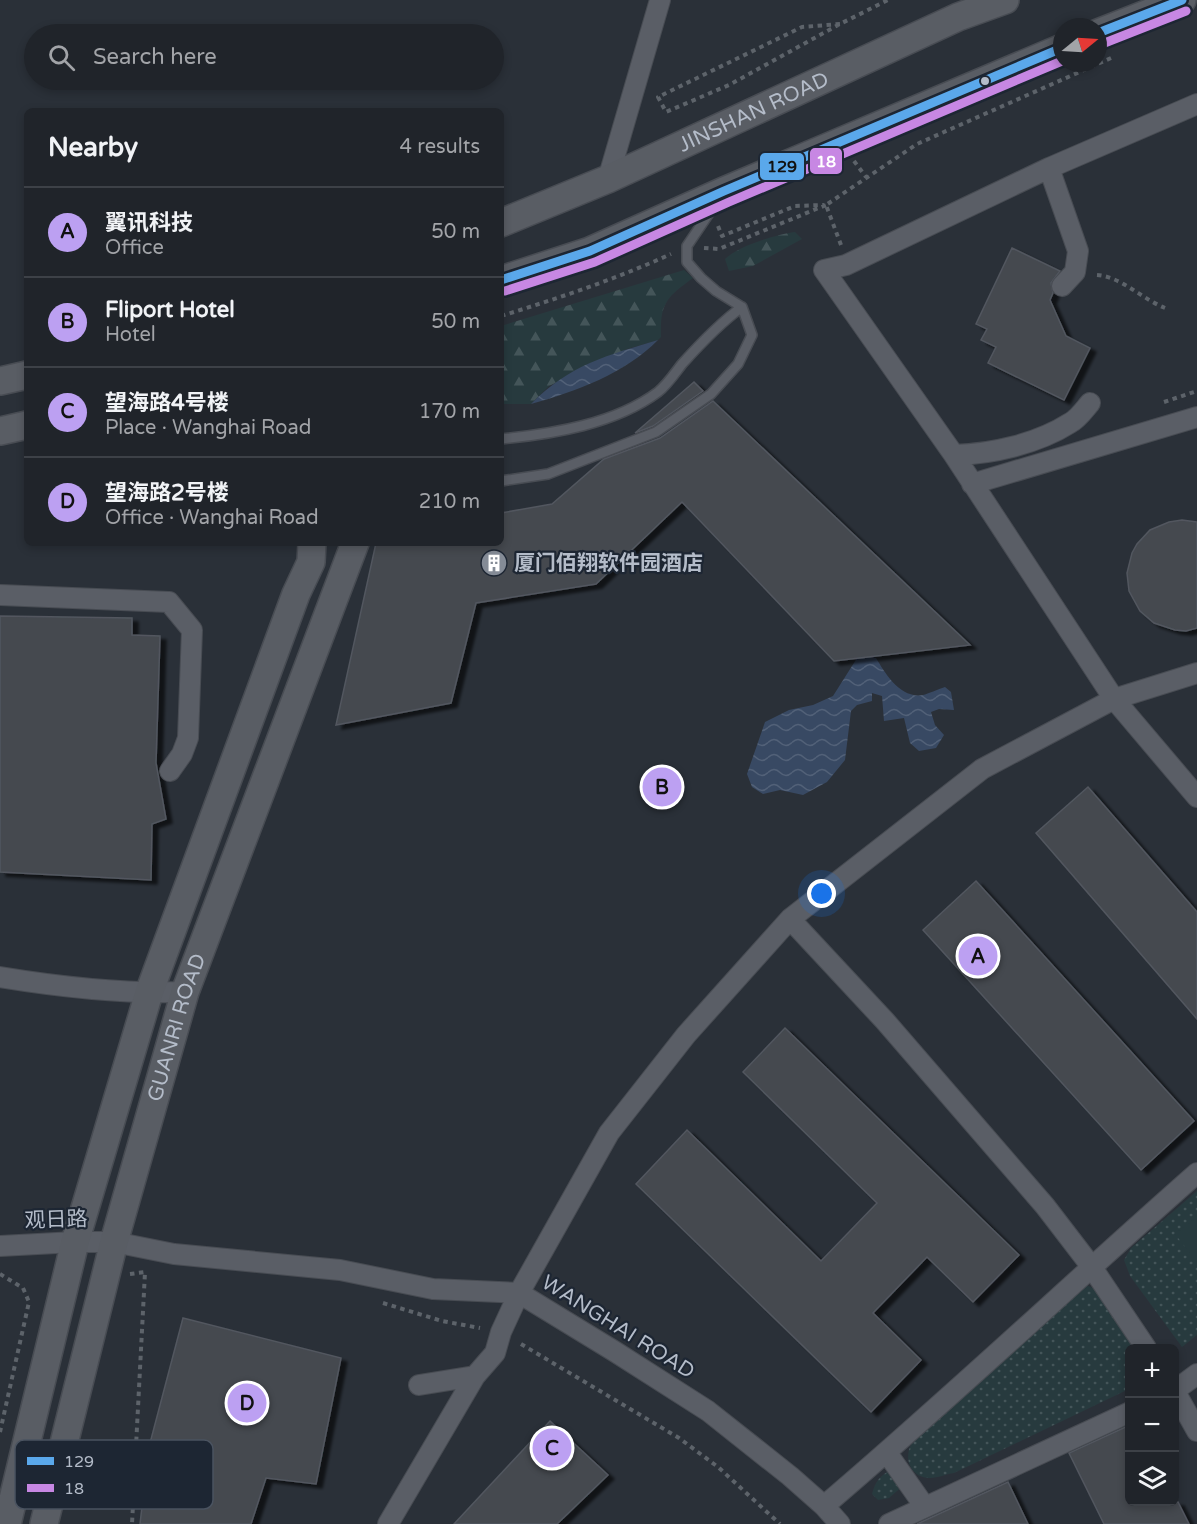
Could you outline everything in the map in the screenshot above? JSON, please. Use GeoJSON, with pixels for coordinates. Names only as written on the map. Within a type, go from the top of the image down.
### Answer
{"type":"FeatureCollection","features":[{"type":"Feature","properties":{"kind":"street"},"geometry":{"type":"LineString","coordinates":[[608,178],[660,0]]}},
{"type":"Feature","properties":{"kind":"street","name":"JINSHAN ROAD"},"geometry":{"type":"LineString","coordinates":[[504,222],[608,178],[958,17],[1005,0]]}},
{"type":"Feature","properties":{"kind":"street"},"geometry":{"type":"LineString","coordinates":[[1107,29],[1182,0]]}},
{"type":"Feature","properties":{"kind":"street"},"geometry":{"type":"LineString","coordinates":[[504,279],[590,251],[724,191],[1053,52]]}},
{"type":"Feature","properties":{"kind":"street"},"geometry":{"type":"LineString","coordinates":[[1197,104],[1049,168],[846,265],[824,270],[954,455],[1114,699],[1197,797]]}},
{"type":"Feature","properties":{"kind":"street"},"geometry":{"type":"LineString","coordinates":[[1049,168],[1078,251],[1069,279]]}},
{"type":"Feature","properties":{"kind":"street"},"geometry":{"type":"LineString","coordinates":[[0,381],[24,376]]}},
{"type":"Feature","properties":{"kind":"street"},"geometry":{"type":"LineString","coordinates":[[954,455],[980,455],[1041,438],[1072,422],[1090,403]]}},
{"type":"Feature","properties":{"kind":"street"},"geometry":{"type":"LineString","coordinates":[[972,484],[1197,417]]}},
{"type":"Feature","properties":{"kind":"street"},"geometry":{"type":"LineString","coordinates":[[0,431],[24,426]]}},
{"type":"Feature","properties":{"kind":"street","name":"GUANRI ROAD"},"geometry":{"type":"LineString","coordinates":[[27,1440],[75,1242],[149,993],[296,594],[311,562],[312,546]]}},
{"type":"Feature","properties":{"kind":"street","name":"GUANRI ROAD"},"geometry":{"type":"LineString","coordinates":[[65,1440],[114,1242],[185,992],[354,546]]}},
{"type":"Feature","properties":{"kind":"street"},"geometry":{"type":"LineString","coordinates":[[0,595],[169,602],[192,630],[188,738],[182,754],[170,771]]}},
{"type":"Feature","properties":{"kind":"street"},"geometry":{"type":"LineString","coordinates":[[388,1524],[475,1376],[495,1353],[501,1332],[519,1293],[609,1133],[686,1035],[790,919],[982,769],[1114,699],[1197,673]]}},
{"type":"Feature","properties":{"kind":"street"},"geometry":{"type":"LineString","coordinates":[[790,919],[885,1020],[1045,1206],[1091,1266],[1143,1344]]}},
{"type":"Feature","properties":{"kind":"street"},"geometry":{"type":"LineString","coordinates":[[0,977],[60,987],[149,993],[185,992]]}},
{"type":"Feature","properties":{"kind":"street"},"geometry":{"type":"LineString","coordinates":[[824,1506],[1197,1173]]}},
{"type":"Feature","properties":{"kind":"street","name":"WANGHAI ROAD"},"geometry":{"type":"LineString","coordinates":[[114,1242],[174,1254],[340,1270],[433,1288],[519,1293],[708,1411],[824,1506],[840,1524]]}},
{"type":"Feature","properties":{"kind":"street","name":"观日路"},"geometry":{"type":"LineString","coordinates":[[0,1246],[114,1242]]}},
{"type":"Feature","properties":{"kind":"street"},"geometry":{"type":"LineString","coordinates":[[1179,1388],[1197,1374]]}},
{"type":"Feature","properties":{"kind":"street"},"geometry":{"type":"LineString","coordinates":[[419,1385],[475,1376]]}},
{"type":"Feature","properties":{"kind":"street"},"geometry":{"type":"LineString","coordinates":[[1179,1398],[1197,1431]]}},
{"type":"Feature","properties":{"kind":"street"},"geometry":{"type":"LineString","coordinates":[[889,1524],[1125,1414]]}},
{"type":"Feature","properties":{"kind":"street"},"geometry":{"type":"LineString","coordinates":[[886,1453],[925,1507]]}},
{"type":"Feature","properties":{"kind":"street","name":"GUANRI ROAD"},"geometry":{"type":"LineString","coordinates":[[7,1524],[15,1491]]}},
{"type":"Feature","properties":{"kind":"street","name":"GUANRI ROAD"},"geometry":{"type":"LineString","coordinates":[[44,1524],[48,1509]]}},
{"type":"Feature","properties":{"kind":"lane"},"geometry":{"type":"LineString","coordinates":[[504,481],[548,474],[656,432],[711,394],[738,364],[752,334],[742,308],[716,291],[687,262],[687,246],[724,191]]}},
{"type":"Feature","properties":{"kind":"lane"},"geometry":{"type":"LineString","coordinates":[[504,439],[581,427],[624,410],[658,391],[728,317],[742,308]]}},
{"type":"Feature","properties":{"kind":"path"},"geometry":{"type":"LineString","coordinates":[[840,24],[802,27],[658,97],[666,112],[729,85],[888,0]]}},
{"type":"Feature","properties":{"kind":"path"},"geometry":{"type":"LineString","coordinates":[[504,315],[635,270],[687,246],[719,249],[826,205],[917,144],[1120,54]]}},
{"type":"Feature","properties":{"kind":"path"},"geometry":{"type":"LineString","coordinates":[[717,222],[722,237],[795,206],[826,205]]}},
{"type":"Feature","properties":{"kind":"path"},"geometry":{"type":"LineString","coordinates":[[826,205],[846,265]]}},
{"type":"Feature","properties":{"kind":"path"},"geometry":{"type":"LineString","coordinates":[[1069,279],[1101,275],[1165,308]]}},
{"type":"Feature","properties":{"kind":"path"},"geometry":{"type":"LineString","coordinates":[[128,1275],[145,1272],[136,1440]]}},
{"type":"Feature","properties":{"kind":"path"},"geometry":{"type":"LineString","coordinates":[[0,1274],[23,1288],[29,1302],[0,1432]]}},
{"type":"Feature","properties":{"kind":"path"},"geometry":{"type":"LineString","coordinates":[[132,1524],[133,1509]]}},
{"type":"Feature","properties":{"kind":"green space"},"geometry":{"type":"Polygon","coordinates":[[[795,232],[802,239],[753,266],[729,271],[725,259],[739,249],[758,241],[795,232]]]}},
{"type":"Feature","properties":{"kind":"green space"},"geometry":{"type":"Polygon","coordinates":[[[684,270],[693,278],[666,302],[662,316],[661,337],[658,340],[627,349],[549,386],[531,404],[504,404],[504,325],[684,270]]]}},
{"type":"Feature","properties":{"kind":"green space"},"geometry":{"type":"Polygon","coordinates":[[[1197,1191],[1197,1335],[1182,1347],[1130,1276],[1124,1260],[1131,1248],[1197,1191]]]}},
{"type":"Feature","properties":{"kind":"green space"},"geometry":{"type":"Polygon","coordinates":[[[1197,1217],[1197,1262],[1175,1234],[1197,1217]]]}},
{"type":"Feature","properties":{"kind":"green space"},"geometry":{"type":"Polygon","coordinates":[[[1086,1285],[1095,1289],[1133,1344],[1125,1344],[1125,1391],[954,1473],[930,1478],[919,1475],[911,1468],[908,1453],[918,1434],[1086,1285]]]}},
{"type":"Feature","properties":{"kind":"green space"},"geometry":{"type":"Polygon","coordinates":[[[891,1470],[904,1485],[889,1498],[878,1500],[872,1494],[875,1486],[884,1474],[891,1470]]]}},
{"type":"Feature","properties":{"kind":"water"},"geometry":{"type":"Polygon","coordinates":[[[658,340],[645,352],[615,372],[582,387],[531,404],[560,380],[590,363],[658,340]]]}},
{"type":"Feature","properties":{"kind":"water"},"geometry":{"type":"Polygon","coordinates":[[[859,655],[876,658],[894,684],[907,693],[923,695],[945,687],[951,692],[954,710],[939,709],[931,712],[935,725],[944,735],[936,748],[919,751],[910,743],[904,718],[884,721],[882,696],[872,693],[872,701],[857,705],[851,711],[845,760],[827,782],[803,795],[780,790],[763,794],[752,787],[747,774],[765,722],[789,710],[813,705],[833,696],[859,655]]]}},
{"type":"Feature","properties":{"kind":"building"},"geometry":{"type":"Polygon","coordinates":[[[1012,248],[1060,271],[1051,283],[1053,293],[1050,300],[1066,336],[1090,348],[1064,400],[988,363],[996,347],[981,340],[987,329],[976,324],[1012,248]]]}},
{"type":"Feature","properties":{"kind":"building"},"geometry":{"type":"Polygon","coordinates":[[[694,382],[703,391],[653,426],[635,433],[694,382]]]}},
{"type":"Feature","properties":{"kind":"building","name":"厦门佰翔软件园酒店"},"geometry":{"type":"Polygon","coordinates":[[[713,401],[970,645],[834,661],[682,502],[596,584],[476,603],[451,703],[336,725],[375,546],[504,546],[504,512],[552,504],[604,459],[660,438],[713,401]]]}},
{"type":"Feature","properties":{"kind":"building"},"geometry":{"type":"Polygon","coordinates":[[[1182,520],[1197,522],[1197,628],[1186,631],[1154,623],[1140,611],[1129,591],[1127,573],[1132,553],[1150,530],[1169,522],[1182,520]]]}},
{"type":"Feature","properties":{"kind":"building"},"geometry":{"type":"Polygon","coordinates":[[[0,616],[132,618],[132,635],[160,636],[156,763],[166,819],[152,824],[151,880],[0,872],[0,616]]]}},
{"type":"Feature","properties":{"kind":"building"},"geometry":{"type":"Polygon","coordinates":[[[1088,787],[1197,912],[1197,1019],[1036,833],[1088,787]]]}},
{"type":"Feature","properties":{"kind":"building"},"geometry":{"type":"Polygon","coordinates":[[[976,881],[1194,1121],[1141,1170],[923,930],[976,881]]]}},
{"type":"Feature","properties":{"kind":"building"},"geometry":{"type":"Polygon","coordinates":[[[785,1028],[1019,1255],[973,1302],[927,1257],[873,1313],[921,1360],[871,1412],[636,1184],[687,1130],[821,1261],[877,1203],[743,1072],[785,1028]]]}},
{"type":"Feature","properties":{"kind":"building"},"geometry":{"type":"Polygon","coordinates":[[[183,1318],[341,1358],[316,1484],[266,1478],[251,1524],[140,1524],[142,1509],[213,1509],[213,1440],[151,1440],[183,1318]]]}},
{"type":"Feature","properties":{"kind":"building"},"geometry":{"type":"Polygon","coordinates":[[[550,1421],[608,1475],[557,1524],[454,1524],[550,1421]]]}},
{"type":"Feature","properties":{"kind":"building"},"geometry":{"type":"Polygon","coordinates":[[[1125,1427],[1125,1506],[1179,1506],[1179,1504],[1189,1524],[1104,1524],[1069,1453],[1125,1427]]]}},
{"type":"Feature","properties":{"kind":"building"},"geometry":{"type":"Polygon","coordinates":[[[1008,1482],[1028,1524],[917,1524],[1008,1482]]]}},
{"type":"Feature","properties":{"kind":"transit line","name":"129"},"geometry":{"type":"LineString","coordinates":[[1107,29],[1182,0]]}},
{"type":"Feature","properties":{"kind":"transit line","name":"18"},"geometry":{"type":"LineString","coordinates":[[1107,42],[1186,11]]}},
{"type":"Feature","properties":{"kind":"transit line","name":"129"},"geometry":{"type":"LineString","coordinates":[[504,279],[590,251],[724,191],[1053,52]]}},
{"type":"Feature","properties":{"kind":"transit line","name":"18"},"geometry":{"type":"LineString","coordinates":[[505,291],[595,262],[729,202],[1053,65]]}},
{"type":"Feature","properties":{"kind":"place","name":"厦门佰翔软件园酒店"},"geometry":{"type":"Point","coordinates":[494,563]}},
{"type":"Feature","properties":{"kind":"place","name":"Fliport Hotel"},"geometry":{"type":"Point","coordinates":[662,787]}},
{"type":"Feature","properties":{"kind":"place","name":"翼讯科技"},"geometry":{"type":"Point","coordinates":[978,956]}},
{"type":"Feature","properties":{"kind":"place","name":"望海路2号楼"},"geometry":{"type":"Point","coordinates":[247,1403]}},
{"type":"Feature","properties":{"kind":"place","name":"望海路4号楼"},"geometry":{"type":"Point","coordinates":[552,1448]}}]}
